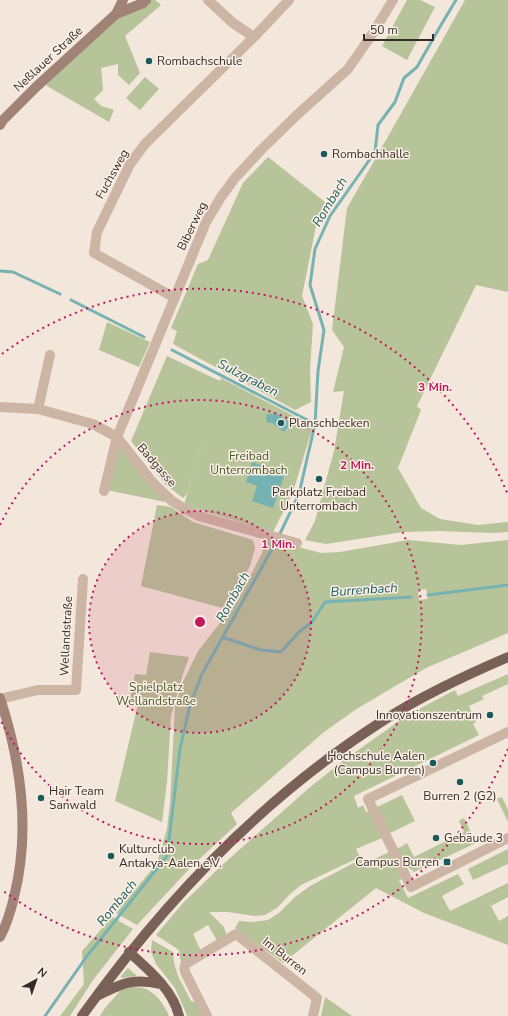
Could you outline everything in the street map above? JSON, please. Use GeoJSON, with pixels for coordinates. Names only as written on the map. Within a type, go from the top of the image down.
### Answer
{"type":"FeatureCollection","features":[{"type":"Feature","properties":{"kind":"main road","name":"Neßlauer Straße"},"geometry":{"type":"LineString","coordinates":[[0,125],[3,120],[36,87],[116,14],[124,0]]}},
{"type":"Feature","properties":{"kind":"main road","name":"Neßlauer Straße"},"geometry":{"type":"LineString","coordinates":[[116,14],[143,3],[146,0]]}},
{"type":"Feature","properties":{"kind":"main road"},"geometry":{"type":"LineString","coordinates":[[82,1016],[129,952],[181,892],[265,811],[317,768],[361,735],[403,709],[473,672],[508,657]]}},
{"type":"Feature","properties":{"kind":"main road","name":"Wellandstraße"},"geometry":{"type":"LineString","coordinates":[[0,699],[14,750],[23,807],[22,847],[18,881],[10,913],[0,937]]}},
{"type":"Feature","properties":{"kind":"main road"},"geometry":{"type":"LineString","coordinates":[[129,952],[144,965],[168,992],[174,1002],[179,1016]]}},
{"type":"Feature","properties":{"kind":"main road"},"geometry":{"type":"LineString","coordinates":[[96,997],[130,982],[142,981],[161,984]]}},
{"type":"Feature","properties":{"kind":"street"},"geometry":{"type":"LineString","coordinates":[[208,0],[233,23],[254,37]]}},
{"type":"Feature","properties":{"kind":"street","name":"Fuchsweg"},"geometry":{"type":"LineString","coordinates":[[175,298],[94,254],[97,232],[130,164],[145,144],[254,37],[289,0]]}},
{"type":"Feature","properties":{"kind":"street","name":"Biberweg"},"geometry":{"type":"LineString","coordinates":[[104,490],[117,437],[206,222],[221,197],[235,178],[298,114],[348,69],[373,33],[393,0]]}},
{"type":"Feature","properties":{"kind":"street"},"geometry":{"type":"LineString","coordinates":[[38,409],[50,355]]}},
{"type":"Feature","properties":{"kind":"street","name":"Badgasse"},"geometry":{"type":"LineString","coordinates":[[0,406],[38,409],[93,424],[117,437],[153,483],[172,501],[185,509],[198,516],[298,543]]}},
{"type":"Feature","properties":{"kind":"street","name":"Wellandstraße"},"geometry":{"type":"LineString","coordinates":[[0,699],[38,690],[76,690],[83,579]]}},
{"type":"Feature","properties":{"kind":"street"},"geometry":{"type":"LineString","coordinates":[[508,732],[368,799],[411,886],[508,838]]}},
{"type":"Feature","properties":{"kind":"street","name":"Im Burren"},"geometry":{"type":"LineString","coordinates":[[207,1016],[185,972],[185,964],[236,934],[317,998],[313,1016]]}},
{"type":"Feature","properties":{"kind":"green space"},"geometry":{"type":"Polygon","coordinates":[[[148,0],[155,0],[161,5],[125,36],[140,73],[129,85],[118,75],[118,64],[101,68],[103,90],[94,99],[101,106],[114,110],[109,122],[47,86],[47,81],[120,15],[148,0]]]}},
{"type":"Feature","properties":{"kind":"green space"},"geometry":{"type":"Polygon","coordinates":[[[407,0],[420,0],[435,7],[407,60],[382,46],[407,0]]]}},
{"type":"Feature","properties":{"kind":"green space"},"geometry":{"type":"Polygon","coordinates":[[[465,0],[508,0],[508,292],[476,285],[417,406],[421,410],[398,468],[421,508],[440,519],[478,525],[508,522],[508,532],[403,532],[326,544],[305,540],[315,521],[334,451],[344,391],[333,392],[344,347],[332,330],[347,208],[465,0]]]}},
{"type":"Feature","properties":{"kind":"green space"},"geometry":{"type":"Polygon","coordinates":[[[145,77],[159,89],[140,110],[126,98],[145,77]]]}},
{"type":"Feature","properties":{"kind":"green space"},"geometry":{"type":"Polygon","coordinates":[[[268,157],[325,202],[317,221],[302,296],[313,324],[310,369],[311,402],[295,410],[173,344],[177,331],[171,328],[198,264],[208,260],[243,183],[268,157]]]}},
{"type":"Feature","properties":{"kind":"green space"},"geometry":{"type":"Polygon","coordinates":[[[107,322],[150,342],[139,367],[99,350],[107,322]]]}},
{"type":"Feature","properties":{"kind":"green space","name":"Freibad Unterrombach"},"geometry":{"type":"Polygon","coordinates":[[[167,356],[220,381],[221,378],[313,426],[293,492],[273,532],[184,505],[206,429],[187,494],[183,498],[166,485],[131,441],[167,356]]]}},
{"type":"Feature","properties":{"kind":"green space"},"geometry":{"type":"Polygon","coordinates":[[[119,444],[167,500],[165,502],[107,490],[119,444]]]}},
{"type":"Feature","properties":{"kind":"green space"},"geometry":{"type":"Polygon","coordinates":[[[157,505],[171,507],[193,522],[253,540],[255,549],[250,566],[226,609],[141,586],[157,505]]]}},
{"type":"Feature","properties":{"kind":"green space"},"geometry":{"type":"Polygon","coordinates":[[[270,539],[282,545],[283,543],[321,553],[340,552],[408,540],[461,545],[508,540],[508,633],[426,668],[358,708],[324,732],[231,813],[237,824],[191,867],[137,925],[116,913],[157,863],[167,829],[170,803],[175,706],[183,682],[198,651],[238,600],[262,553],[264,541],[270,539]],[[426,589],[418,590],[419,600],[428,599],[426,589]]]}},
{"type":"Feature","properties":{"kind":"green space","name":"Spielplatz Wellandstraße"},"geometry":{"type":"Polygon","coordinates":[[[150,652],[189,657],[171,716],[167,782],[162,822],[115,801],[138,704],[130,699],[135,674],[146,675],[150,652]]]}},
{"type":"Feature","properties":{"kind":"green space"},"geometry":{"type":"Polygon","coordinates":[[[508,674],[508,684],[482,696],[484,699],[469,706],[476,722],[473,724],[479,735],[354,796],[358,808],[363,805],[366,812],[369,811],[382,838],[356,849],[360,857],[301,885],[277,908],[265,915],[254,916],[228,912],[209,912],[224,927],[227,937],[218,942],[208,925],[193,934],[201,951],[181,963],[179,950],[156,935],[183,903],[220,867],[309,788],[343,761],[406,716],[455,690],[458,696],[508,674]]]}},
{"type":"Feature","properties":{"kind":"green space"},"geometry":{"type":"Polygon","coordinates":[[[402,795],[415,821],[390,833],[377,807],[402,795]]]}},
{"type":"Feature","properties":{"kind":"green space"},"geometry":{"type":"Polygon","coordinates":[[[502,797],[508,810],[508,822],[497,799],[502,797]]]}},
{"type":"Feature","properties":{"kind":"green space"},"geometry":{"type":"Polygon","coordinates":[[[464,818],[476,843],[414,872],[404,864],[397,849],[407,843],[414,857],[464,832],[459,821],[464,818]]]}},
{"type":"Feature","properties":{"kind":"green space"},"geometry":{"type":"Polygon","coordinates":[[[508,849],[508,864],[473,880],[468,869],[508,849]]]}},
{"type":"Feature","properties":{"kind":"green space"},"geometry":{"type":"Polygon","coordinates":[[[389,852],[402,879],[399,880],[408,898],[458,874],[464,884],[442,896],[450,911],[508,883],[508,897],[491,906],[499,921],[508,916],[508,945],[424,913],[376,888],[283,963],[235,928],[239,921],[252,922],[268,920],[279,913],[295,897],[310,886],[361,859],[364,864],[389,852]]]}},
{"type":"Feature","properties":{"kind":"green space"},"geometry":{"type":"Polygon","coordinates":[[[112,917],[133,929],[93,980],[70,1016],[60,1016],[84,984],[82,951],[112,917]]]}},
{"type":"Feature","properties":{"kind":"green space"},"geometry":{"type":"Polygon","coordinates":[[[152,940],[173,952],[174,963],[178,976],[191,1001],[200,1004],[207,1016],[187,1016],[175,988],[156,964],[151,952],[152,940]]]}},
{"type":"Feature","properties":{"kind":"green space"},"geometry":{"type":"Polygon","coordinates":[[[128,968],[136,976],[121,978],[121,976],[128,968]]]}},
{"type":"Feature","properties":{"kind":"green space"},"geometry":{"type":"Polygon","coordinates":[[[130,987],[143,988],[152,992],[165,1007],[169,1016],[100,1016],[121,990],[130,987]]]}},
{"type":"Feature","properties":{"kind":"green space"},"geometry":{"type":"Polygon","coordinates":[[[325,997],[352,1016],[321,1016],[325,997]]]}},
{"type":"Feature","properties":{"kind":"water","name":"Planschbecken"},"geometry":{"type":"Polygon","coordinates":[[[276,413],[291,424],[284,432],[272,423],[267,423],[266,415],[276,413]]]}},
{"type":"Feature","properties":{"kind":"water"},"geometry":{"type":"Polygon","coordinates":[[[252,462],[285,473],[273,508],[252,501],[257,486],[246,482],[252,462]]]}},
{"type":"Feature","properties":{"kind":"waterway","name":"Rombach"},"geometry":{"type":"LineString","coordinates":[[45,1016],[87,956],[167,856],[180,749],[190,705],[202,674],[276,542],[299,494],[315,424],[318,371],[324,330],[310,285],[315,249],[330,216],[375,152],[378,125],[395,102],[404,78],[417,67],[456,0]]}},
{"type":"Feature","properties":{"kind":"waterway","name":"Sulzgraben"},"geometry":{"type":"LineString","coordinates":[[0,271],[13,272],[60,294]]}},
{"type":"Feature","properties":{"kind":"waterway","name":"Sulzgraben"},"geometry":{"type":"LineString","coordinates":[[71,300],[144,337]]}},
{"type":"Feature","properties":{"kind":"waterway","name":"Sulzgraben"},"geometry":{"type":"LineString","coordinates":[[172,350],[315,424]]}},
{"type":"Feature","properties":{"kind":"waterway","name":"Burrenbach"},"geometry":{"type":"LineString","coordinates":[[428,595],[508,585]]}},
{"type":"Feature","properties":{"kind":"waterway","name":"Burrenbach"},"geometry":{"type":"LineString","coordinates":[[222,637],[261,650],[281,652],[299,632],[312,622],[325,602],[411,597]]}},
{"type":"Feature","properties":{"kind":"place","name":"Rombachschule"},"geometry":{"type":"Point","coordinates":[149,61]}},
{"type":"Feature","properties":{"kind":"place","name":"Rombachhalle"},"geometry":{"type":"Point","coordinates":[324,154]}},
{"type":"Feature","properties":{"kind":"place","name":"Planschbecken"},"geometry":{"type":"Point","coordinates":[281,423]}},
{"type":"Feature","properties":{"kind":"place","name":"Parkplatz Freibad Unterrombach"},"geometry":{"type":"Point","coordinates":[319,479]}},
{"type":"Feature","properties":{"kind":"place","name":"Innovationszentrum"},"geometry":{"type":"Point","coordinates":[490,715]}},
{"type":"Feature","properties":{"kind":"place","name":"Hochschule Aalen (Campus Burren)"},"geometry":{"type":"Point","coordinates":[433,763]}},
{"type":"Feature","properties":{"kind":"place","name":"Burren 2 (G2)"},"geometry":{"type":"Point","coordinates":[460,782]}},
{"type":"Feature","properties":{"kind":"place","name":"Hair Team Sanwald"},"geometry":{"type":"Point","coordinates":[41,798]}},
{"type":"Feature","properties":{"kind":"place","name":"Gebäude 3"},"geometry":{"type":"Point","coordinates":[436,838]}},
{"type":"Feature","properties":{"kind":"place","name":"Kulturclub Antakya-Aalen e.V."},"geometry":{"type":"Point","coordinates":[111,856]}},
{"type":"Feature","properties":{"kind":"place","name":"Campus Burren"},"geometry":{"type":"Point","coordinates":[447,862]}}]}
